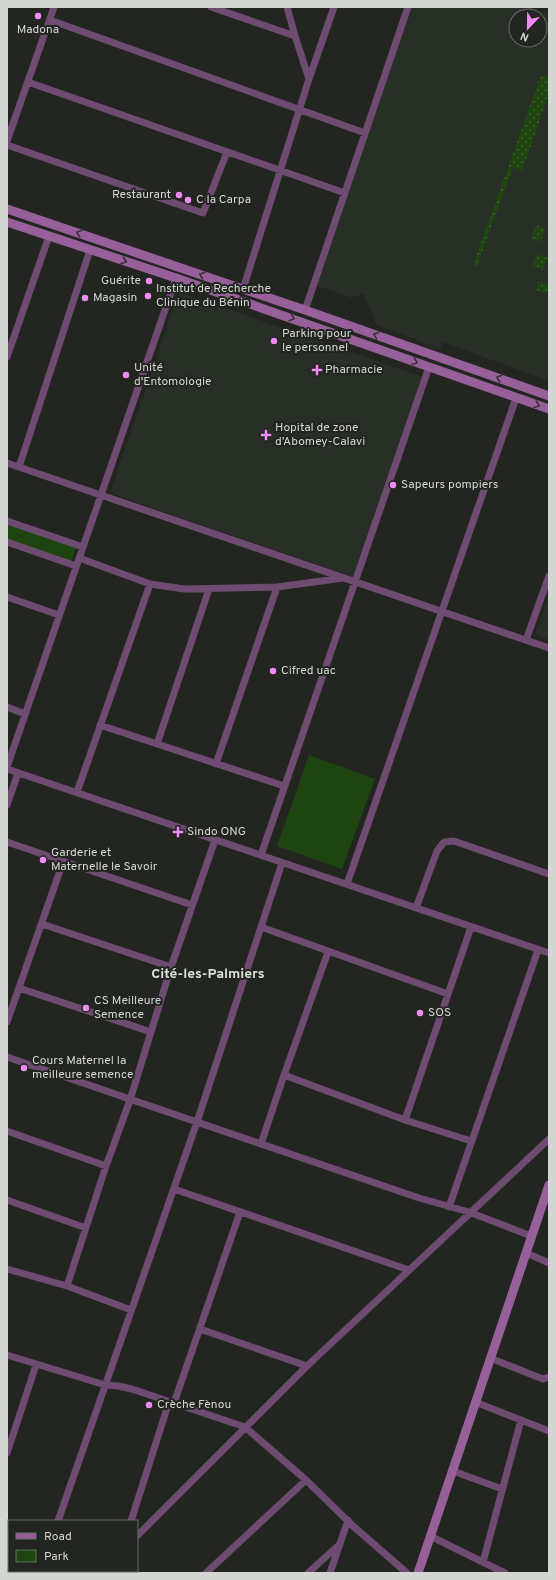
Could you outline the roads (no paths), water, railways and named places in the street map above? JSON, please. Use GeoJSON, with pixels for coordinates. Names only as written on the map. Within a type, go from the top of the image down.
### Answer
{"type":"FeatureCollection","features":[{"type":"Feature","properties":{"kind":"street"},"geometry":{"type":"LineString","coordinates":[[7,141],[54,7]]}},
{"type":"Feature","properties":{"kind":"street"},"geometry":{"type":"LineString","coordinates":[[211,7],[294,36]]}},
{"type":"Feature","properties":{"kind":"street"},"geometry":{"type":"LineString","coordinates":[[287,7],[294,36],[309,79]]}},
{"type":"Feature","properties":{"kind":"street"},"geometry":{"type":"LineString","coordinates":[[243,289],[309,79],[334,7]]}},
{"type":"Feature","properties":{"kind":"street"},"geometry":{"type":"LineString","coordinates":[[305,310],[408,7]]}},
{"type":"Feature","properties":{"kind":"street"},"geometry":{"type":"LineString","coordinates":[[50,20],[365,133]]}},
{"type":"Feature","properties":{"kind":"street"},"geometry":{"type":"LineString","coordinates":[[28,82],[345,193]]}},
{"type":"Feature","properties":{"kind":"street"},"geometry":{"type":"LineString","coordinates":[[7,145],[203,213],[227,152]]}},
{"type":"Feature","properties":{"kind":"street"},"geometry":{"type":"LineString","coordinates":[[549,396],[305,310],[9,209],[7,221],[176,278],[549,409]]}},
{"type":"Feature","properties":{"kind":"street"},"geometry":{"type":"LineString","coordinates":[[7,358],[49,236]]}},
{"type":"Feature","properties":{"kind":"street"},"geometry":{"type":"LineString","coordinates":[[19,467],[90,250]]}},
{"type":"Feature","properties":{"kind":"street"},"geometry":{"type":"LineString","coordinates":[[176,278],[7,768],[549,953]]}},
{"type":"Feature","properties":{"kind":"street"},"geometry":{"type":"LineString","coordinates":[[261,855],[429,367]]}},
{"type":"Feature","properties":{"kind":"street"},"geometry":{"type":"LineString","coordinates":[[347,884],[516,398]]}},
{"type":"Feature","properties":{"kind":"street"},"geometry":{"type":"LineString","coordinates":[[7,463],[442,610],[549,648]]}},
{"type":"Feature","properties":{"kind":"street"},"geometry":{"type":"LineString","coordinates":[[7,521],[83,547]]}},
{"type":"Feature","properties":{"kind":"street"},"geometry":{"type":"LineString","coordinates":[[7,542],[76,566]]}},
{"type":"Feature","properties":{"kind":"street"},"geometry":{"type":"LineString","coordinates":[[79,558],[150,584],[184,589],[277,587],[346,578]]}},
{"type":"Feature","properties":{"kind":"street"},"geometry":{"type":"LineString","coordinates":[[526,640],[549,576]]}},
{"type":"Feature","properties":{"kind":"street"},"geometry":{"type":"LineString","coordinates":[[77,792],[150,584]]}},
{"type":"Feature","properties":{"kind":"street"},"geometry":{"type":"LineString","coordinates":[[216,764],[277,587]]}},
{"type":"Feature","properties":{"kind":"street"},"geometry":{"type":"LineString","coordinates":[[157,744],[209,589]]}},
{"type":"Feature","properties":{"kind":"street"},"geometry":{"type":"LineString","coordinates":[[7,598],[60,615]]}},
{"type":"Feature","properties":{"kind":"street"},"geometry":{"type":"LineString","coordinates":[[7,707],[25,714]]}},
{"type":"Feature","properties":{"kind":"street"},"geometry":{"type":"LineString","coordinates":[[100,725],[284,786]]}},
{"type":"Feature","properties":{"kind":"street"},"geometry":{"type":"LineString","coordinates":[[7,805],[18,773]]}},
{"type":"Feature","properties":{"kind":"street"},"geometry":{"type":"LineString","coordinates":[[67,1286],[106,1166],[130,1100],[171,967],[215,840]]}},
{"type":"Feature","properties":{"kind":"street"},"geometry":{"type":"LineString","coordinates":[[416,908],[437,851],[444,842],[454,841],[549,874]]}},
{"type":"Feature","properties":{"kind":"street"},"geometry":{"type":"LineString","coordinates":[[7,842],[192,905]]}},
{"type":"Feature","properties":{"kind":"street"},"geometry":{"type":"LineString","coordinates":[[7,1022],[63,862]]}},
{"type":"Feature","properties":{"kind":"street"},"geometry":{"type":"LineString","coordinates":[[58,1520],[104,1385],[197,1122],[282,862]]}},
{"type":"Feature","properties":{"kind":"street"},"geometry":{"type":"LineString","coordinates":[[42,924],[171,967]]}},
{"type":"Feature","properties":{"kind":"street"},"geometry":{"type":"LineString","coordinates":[[261,927],[448,994]]}},
{"type":"Feature","properties":{"kind":"street"},"geometry":{"type":"LineString","coordinates":[[405,1120],[471,927]]}},
{"type":"Feature","properties":{"kind":"street"},"geometry":{"type":"LineString","coordinates":[[449,1206],[538,950]]}},
{"type":"Feature","properties":{"kind":"street"},"geometry":{"type":"LineString","coordinates":[[261,1144],[328,952]]}},
{"type":"Feature","properties":{"kind":"street"},"geometry":{"type":"LineString","coordinates":[[19,988],[151,1032]]}},
{"type":"Feature","properties":{"kind":"street"},"geometry":{"type":"LineString","coordinates":[[7,1057],[419,1198],[469,1212],[532,1236]]}},
{"type":"Feature","properties":{"kind":"street"},"geometry":{"type":"LineString","coordinates":[[284,1075],[405,1120],[471,1141]]}},
{"type":"Feature","properties":{"kind":"street"},"geometry":{"type":"LineString","coordinates":[[7,1131],[106,1166]]}},
{"type":"Feature","properties":{"kind":"street"},"geometry":{"type":"LineString","coordinates":[[138,1535],[307,1366],[469,1212],[549,1139]]}},
{"type":"Feature","properties":{"kind":"street"},"geometry":{"type":"LineString","coordinates":[[418,1573],[526,1253],[547,1202],[549,1185]]}},
{"type":"Feature","properties":{"kind":"street"},"geometry":{"type":"LineString","coordinates":[[174,1189],[409,1270]]}},
{"type":"Feature","properties":{"kind":"street"},"geometry":{"type":"LineString","coordinates":[[7,1200],[86,1228]]}},
{"type":"Feature","properties":{"kind":"street"},"geometry":{"type":"LineString","coordinates":[[131,1520],[172,1402],[200,1329],[240,1212]]}},
{"type":"Feature","properties":{"kind":"street"},"geometry":{"type":"LineString","coordinates":[[526,1253],[549,1263]]}},
{"type":"Feature","properties":{"kind":"street"},"geometry":{"type":"LineString","coordinates":[[7,1269],[67,1286],[131,1310]]}},
{"type":"Feature","properties":{"kind":"street"},"geometry":{"type":"LineString","coordinates":[[200,1329],[307,1366]]}},
{"type":"Feature","properties":{"kind":"street"},"geometry":{"type":"LineString","coordinates":[[7,1355],[104,1385],[132,1389],[245,1427],[306,1480],[407,1573]]}},
{"type":"Feature","properties":{"kind":"street"},"geometry":{"type":"LineString","coordinates":[[490,1358],[543,1379],[549,1377]]}},
{"type":"Feature","properties":{"kind":"street"},"geometry":{"type":"LineString","coordinates":[[7,1454],[36,1365]]}},
{"type":"Feature","properties":{"kind":"street"},"geometry":{"type":"LineString","coordinates":[[475,1402],[549,1431]]}},
{"type":"Feature","properties":{"kind":"street"},"geometry":{"type":"LineString","coordinates":[[482,1562],[521,1420]]}},
{"type":"Feature","properties":{"kind":"street"},"geometry":{"type":"LineString","coordinates":[[453,1471],[502,1489]]}},
{"type":"Feature","properties":{"kind":"street"},"geometry":{"type":"LineString","coordinates":[[206,1573],[306,1480]]}},
{"type":"Feature","properties":{"kind":"street"},"geometry":{"type":"LineString","coordinates":[[330,1573],[348,1520]]}},
{"type":"Feature","properties":{"kind":"street"},"geometry":{"type":"LineString","coordinates":[[430,1536],[501,1572]]}},
{"type":"Feature","properties":{"kind":"street"},"geometry":{"type":"LineString","coordinates":[[308,1573],[340,1543]]}},
{"type":"Feature","properties":{"kind":"place","name":"Madona"},"geometry":{"type":"Point","coordinates":[38,16]}},
{"type":"Feature","properties":{"kind":"place","name":"Restaurant"},"geometry":{"type":"Point","coordinates":[179,195]}},
{"type":"Feature","properties":{"kind":"place","name":"C la Carpa"},"geometry":{"type":"Point","coordinates":[188,200]}},
{"type":"Feature","properties":{"kind":"place","name":"Guérite"},"geometry":{"type":"Point","coordinates":[149,281]}},
{"type":"Feature","properties":{"kind":"place","name":"Institut de Recherche Clinique du Bénin"},"geometry":{"type":"Point","coordinates":[148,296]}},
{"type":"Feature","properties":{"kind":"place","name":"Magasin"},"geometry":{"type":"Point","coordinates":[85,298]}},
{"type":"Feature","properties":{"kind":"place","name":"Parking pour le personnel"},"geometry":{"type":"Point","coordinates":[274,341]}},
{"type":"Feature","properties":{"kind":"place","name":"Pharmacie"},"geometry":{"type":"Point","coordinates":[317,370]}},
{"type":"Feature","properties":{"kind":"place","name":"Unité d'Entomologie"},"geometry":{"type":"Point","coordinates":[126,375]}},
{"type":"Feature","properties":{"kind":"place","name":"Hopital de zone d’Abomey-Calavi"},"geometry":{"type":"Point","coordinates":[266,435]}},
{"type":"Feature","properties":{"kind":"place","name":"Sapeurs pompiers"},"geometry":{"type":"Point","coordinates":[393,485]}},
{"type":"Feature","properties":{"kind":"place","name":"Cifred uac"},"geometry":{"type":"Point","coordinates":[273,671]}},
{"type":"Feature","properties":{"kind":"place","name":"Sindo ONG"},"geometry":{"type":"Point","coordinates":[178,832]}},
{"type":"Feature","properties":{"kind":"place","name":"Garderie et Maternelle le Savoir"},"geometry":{"type":"Point","coordinates":[43,860]}},
{"type":"Feature","properties":{"kind":"place","name":"CS Meilleure Semence"},"geometry":{"type":"Point","coordinates":[86,1008]}},
{"type":"Feature","properties":{"kind":"place","name":"SOS"},"geometry":{"type":"Point","coordinates":[420,1013]}},
{"type":"Feature","properties":{"kind":"place","name":"Cours Maternel la meilleure semence"},"geometry":{"type":"Point","coordinates":[24,1068]}},
{"type":"Feature","properties":{"kind":"place","name":"Crèche Fènou"},"geometry":{"type":"Point","coordinates":[149,1405]}},
{"type":"Feature","properties":{"kind":"district","name":"Cité-les-Palmiers"},"geometry":{"type":"Point","coordinates":[208,974]}}]}
